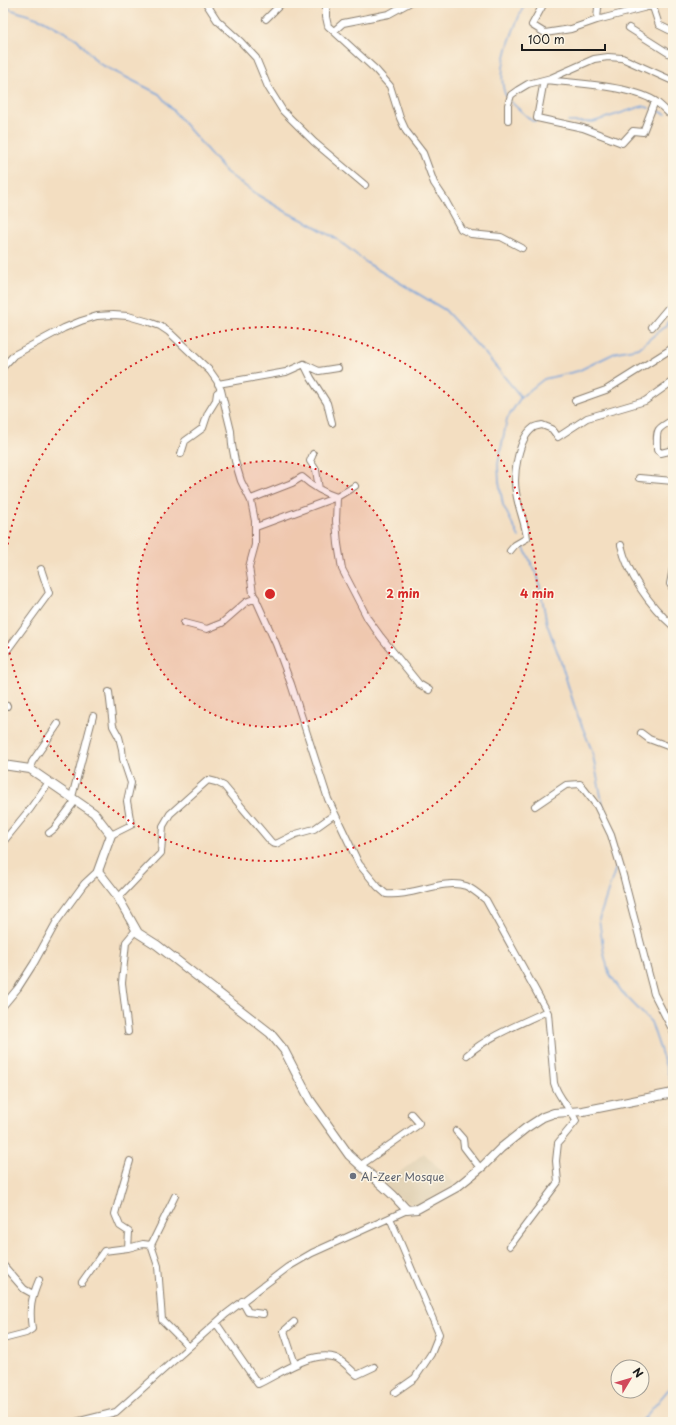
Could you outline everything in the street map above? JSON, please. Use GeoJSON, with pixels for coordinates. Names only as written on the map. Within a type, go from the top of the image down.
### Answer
{"type":"FeatureCollection","features":[{"type":"Feature","properties":{"kind":"street"},"geometry":{"type":"LineString","coordinates":[[206,3],[217,20],[256,58],[268,87],[283,111],[314,142],[365,185]]}},
{"type":"Feature","properties":{"kind":"street"},"geometry":{"type":"LineString","coordinates":[[266,19],[282,3]]}},
{"type":"Feature","properties":{"kind":"street"},"geometry":{"type":"LineString","coordinates":[[326,3],[326,17],[328,26],[376,70],[390,86],[400,118],[406,131],[422,153],[434,183],[461,229],[471,234],[501,236],[522,248]]}},
{"type":"Feature","properties":{"kind":"street"},"geometry":{"type":"LineString","coordinates":[[334,31],[343,23],[389,14],[409,3]]}},
{"type":"Feature","properties":{"kind":"street"},"geometry":{"type":"LineString","coordinates":[[544,3],[532,25],[545,33],[571,29],[647,6],[653,7],[660,25],[673,32]]}},
{"type":"Feature","properties":{"kind":"street"},"geometry":{"type":"LineString","coordinates":[[597,20],[598,7],[601,3]]}},
{"type":"Feature","properties":{"kind":"street"},"geometry":{"type":"LineString","coordinates":[[629,28],[673,56]]}},
{"type":"Feature","properties":{"kind":"street"},"geometry":{"type":"LineString","coordinates":[[508,120],[508,105],[511,95],[528,84],[544,80],[594,59],[608,56],[622,58],[673,81]]}},
{"type":"Feature","properties":{"kind":"street"},"geometry":{"type":"LineString","coordinates":[[544,80],[638,93],[656,101],[673,117]]}},
{"type":"Feature","properties":{"kind":"street"},"geometry":{"type":"LineString","coordinates":[[544,80],[536,118],[583,128],[622,143],[633,130],[643,132],[656,101]]}},
{"type":"Feature","properties":{"kind":"street"},"geometry":{"type":"LineString","coordinates":[[652,327],[673,302]]}},
{"type":"Feature","properties":{"kind":"street"},"geometry":{"type":"LineString","coordinates":[[3,367],[14,355],[64,328],[81,321],[97,316],[128,316],[160,326],[169,332],[210,371],[220,387],[231,430],[235,461],[241,481],[251,499],[256,527],[255,545],[249,567],[256,598],[286,671],[320,776],[351,849],[359,864],[378,887],[386,894],[402,894],[450,884],[465,886],[479,894],[486,900],[548,1011],[551,1032],[552,1072],[556,1091],[572,1112],[576,1121],[558,1143],[556,1161],[558,1182],[510,1246]]}},
{"type":"Feature","properties":{"kind":"street"},"geometry":{"type":"LineString","coordinates":[[575,402],[606,390],[668,352],[673,347]]}},
{"type":"Feature","properties":{"kind":"street"},"geometry":{"type":"LineString","coordinates":[[304,364],[326,402],[332,423]]}},
{"type":"Feature","properties":{"kind":"street"},"geometry":{"type":"LineString","coordinates":[[220,387],[286,372],[304,364],[319,371],[338,368]]}},
{"type":"Feature","properties":{"kind":"street"},"geometry":{"type":"LineString","coordinates":[[510,550],[527,538],[526,527],[516,492],[516,468],[521,444],[532,428],[542,424],[552,429],[558,437],[587,418],[645,401],[673,381]]}},
{"type":"Feature","properties":{"kind":"street"},"geometry":{"type":"LineString","coordinates":[[181,454],[185,441],[203,428],[208,413],[216,400],[220,387]]}},
{"type":"Feature","properties":{"kind":"street"},"geometry":{"type":"LineString","coordinates":[[673,420],[660,427],[657,431],[657,450],[661,453],[673,450]]}},
{"type":"Feature","properties":{"kind":"street"},"geometry":{"type":"LineString","coordinates":[[313,454],[310,461],[316,470],[319,489]]}},
{"type":"Feature","properties":{"kind":"street"},"geometry":{"type":"LineString","coordinates":[[251,499],[292,483],[302,477],[310,485],[337,497]]}},
{"type":"Feature","properties":{"kind":"street"},"geometry":{"type":"LineString","coordinates":[[639,478],[673,481]]}},
{"type":"Feature","properties":{"kind":"street"},"geometry":{"type":"LineString","coordinates":[[256,527],[337,497],[355,486]]}},
{"type":"Feature","properties":{"kind":"street"},"geometry":{"type":"LineString","coordinates":[[337,497],[336,521],[342,569],[368,619],[419,684],[429,690]]}},
{"type":"Feature","properties":{"kind":"street"},"geometry":{"type":"LineString","coordinates":[[622,545],[624,559],[631,575],[663,617],[673,626]]}},
{"type":"Feature","properties":{"kind":"street"},"geometry":{"type":"LineString","coordinates":[[673,568],[670,584],[673,589]]}},
{"type":"Feature","properties":{"kind":"street"},"geometry":{"type":"LineString","coordinates":[[3,656],[49,594],[42,569]]}},
{"type":"Feature","properties":{"kind":"street"},"geometry":{"type":"LineString","coordinates":[[184,624],[207,629],[222,623],[246,602],[256,598]]}},
{"type":"Feature","properties":{"kind":"street"},"geometry":{"type":"LineString","coordinates":[[3,1006],[18,988],[34,963],[57,921],[84,884],[98,871],[111,835],[131,825],[127,801],[131,783],[123,759],[119,737],[113,726],[109,692]]}},
{"type":"Feature","properties":{"kind":"street"},"geometry":{"type":"LineString","coordinates":[[49,833],[54,829],[74,798],[93,716]]}},
{"type":"Feature","properties":{"kind":"street"},"geometry":{"type":"LineString","coordinates":[[30,769],[32,762],[58,724]]}},
{"type":"Feature","properties":{"kind":"street"},"geometry":{"type":"LineString","coordinates":[[641,733],[649,739],[673,748]]}},
{"type":"Feature","properties":{"kind":"street"},"geometry":{"type":"LineString","coordinates":[[3,765],[30,769],[94,812],[111,835]]}},
{"type":"Feature","properties":{"kind":"street"},"geometry":{"type":"LineString","coordinates":[[118,898],[161,853],[163,826],[170,814],[208,780],[224,786],[272,843],[276,844],[296,834],[314,829],[335,814]]}},
{"type":"Feature","properties":{"kind":"street"},"geometry":{"type":"LineString","coordinates":[[3,842],[30,809],[49,782]]}},
{"type":"Feature","properties":{"kind":"street"},"geometry":{"type":"LineString","coordinates":[[535,806],[566,785],[580,784],[597,806],[611,835],[654,994],[673,1032]]}},
{"type":"Feature","properties":{"kind":"street"},"geometry":{"type":"LineString","coordinates":[[98,871],[118,898],[138,933],[157,945],[270,1033],[284,1050],[310,1100],[350,1154],[407,1210]]}},
{"type":"Feature","properties":{"kind":"street"},"geometry":{"type":"LineString","coordinates":[[128,1032],[122,983],[126,942],[136,930]]}},
{"type":"Feature","properties":{"kind":"street"},"geometry":{"type":"LineString","coordinates":[[467,1056],[477,1046],[548,1011]]}},
{"type":"Feature","properties":{"kind":"street"},"geometry":{"type":"LineString","coordinates":[[76,1422],[116,1412],[242,1301],[288,1267],[312,1253],[407,1210],[417,1209],[457,1187],[520,1133],[543,1117],[554,1113],[572,1112],[673,1093]]}},
{"type":"Feature","properties":{"kind":"street"},"geometry":{"type":"LineString","coordinates":[[361,1165],[418,1125],[419,1123],[411,1114]]}},
{"type":"Feature","properties":{"kind":"street"},"geometry":{"type":"LineString","coordinates":[[456,1131],[463,1139],[464,1147],[480,1168]]}},
{"type":"Feature","properties":{"kind":"street"},"geometry":{"type":"LineString","coordinates":[[128,1248],[129,1232],[120,1226],[115,1214],[130,1161]]}},
{"type":"Feature","properties":{"kind":"street"},"geometry":{"type":"LineString","coordinates":[[175,1196],[151,1245],[158,1266],[162,1320],[189,1347]]}},
{"type":"Feature","properties":{"kind":"street"},"geometry":{"type":"LineString","coordinates":[[390,1218],[439,1334],[431,1354],[415,1378],[395,1392]]}},
{"type":"Feature","properties":{"kind":"street"},"geometry":{"type":"LineString","coordinates":[[82,1282],[104,1251],[128,1248],[143,1244],[151,1245]]}},
{"type":"Feature","properties":{"kind":"street"},"geometry":{"type":"LineString","coordinates":[[3,1265],[24,1289],[33,1294]]}},
{"type":"Feature","properties":{"kind":"street"},"geometry":{"type":"LineString","coordinates":[[3,1339],[26,1333],[32,1329],[30,1313],[33,1294],[40,1280]]}},
{"type":"Feature","properties":{"kind":"street"},"geometry":{"type":"LineString","coordinates":[[242,1301],[248,1312],[264,1314]]}},
{"type":"Feature","properties":{"kind":"street"},"geometry":{"type":"LineString","coordinates":[[294,1322],[284,1331],[295,1364]]}},
{"type":"Feature","properties":{"kind":"street"},"geometry":{"type":"LineString","coordinates":[[216,1323],[258,1384],[295,1364],[319,1356],[336,1358],[357,1375],[374,1366]]}},
{"type":"Feature","properties":{"kind":"shaded area"},"geometry":{"type":"Polygon","coordinates":[[[424,1153],[455,1184],[418,1206],[402,1199],[385,1184],[424,1153]]]}},
{"type":"Feature","properties":{"kind":"waterway"},"geometry":{"type":"LineString","coordinates":[[507,98],[503,88],[502,76],[504,64],[511,37],[525,3]]}},
{"type":"Feature","properties":{"kind":"waterway"},"geometry":{"type":"LineString","coordinates":[[3,7],[43,20],[77,39],[98,63],[159,94],[226,172],[256,194],[338,240],[367,263],[445,310],[488,357],[521,397]]}},
{"type":"Feature","properties":{"kind":"waterway"},"geometry":{"type":"LineString","coordinates":[[511,102],[532,121],[536,121]]}},
{"type":"Feature","properties":{"kind":"waterway"},"geometry":{"type":"LineString","coordinates":[[568,122],[593,122],[643,106],[649,108]]}},
{"type":"Feature","properties":{"kind":"waterway"},"geometry":{"type":"LineString","coordinates":[[653,109],[666,114]]}},
{"type":"Feature","properties":{"kind":"waterway"},"geometry":{"type":"LineString","coordinates":[[519,537],[503,505],[498,464],[507,419],[521,397],[544,379],[578,371],[617,352],[639,348],[665,326],[673,316]]}},
{"type":"Feature","properties":{"kind":"waterway"},"geometry":{"type":"LineString","coordinates":[[523,546],[538,577],[547,624],[560,659],[576,711],[592,751],[603,806],[610,826]]}},
{"type":"Feature","properties":{"kind":"waterway"},"geometry":{"type":"LineString","coordinates":[[617,864],[599,919],[604,954],[609,973],[622,992],[651,1022],[672,1085]]}},
{"type":"Feature","properties":{"kind":"waterway"},"geometry":{"type":"LineString","coordinates":[[641,1422],[673,1384]]}},
{"type":"Feature","properties":{"kind":"place","name":"Al-Zeer Mosque"},"geometry":{"type":"Point","coordinates":[353,1176]}}]}
